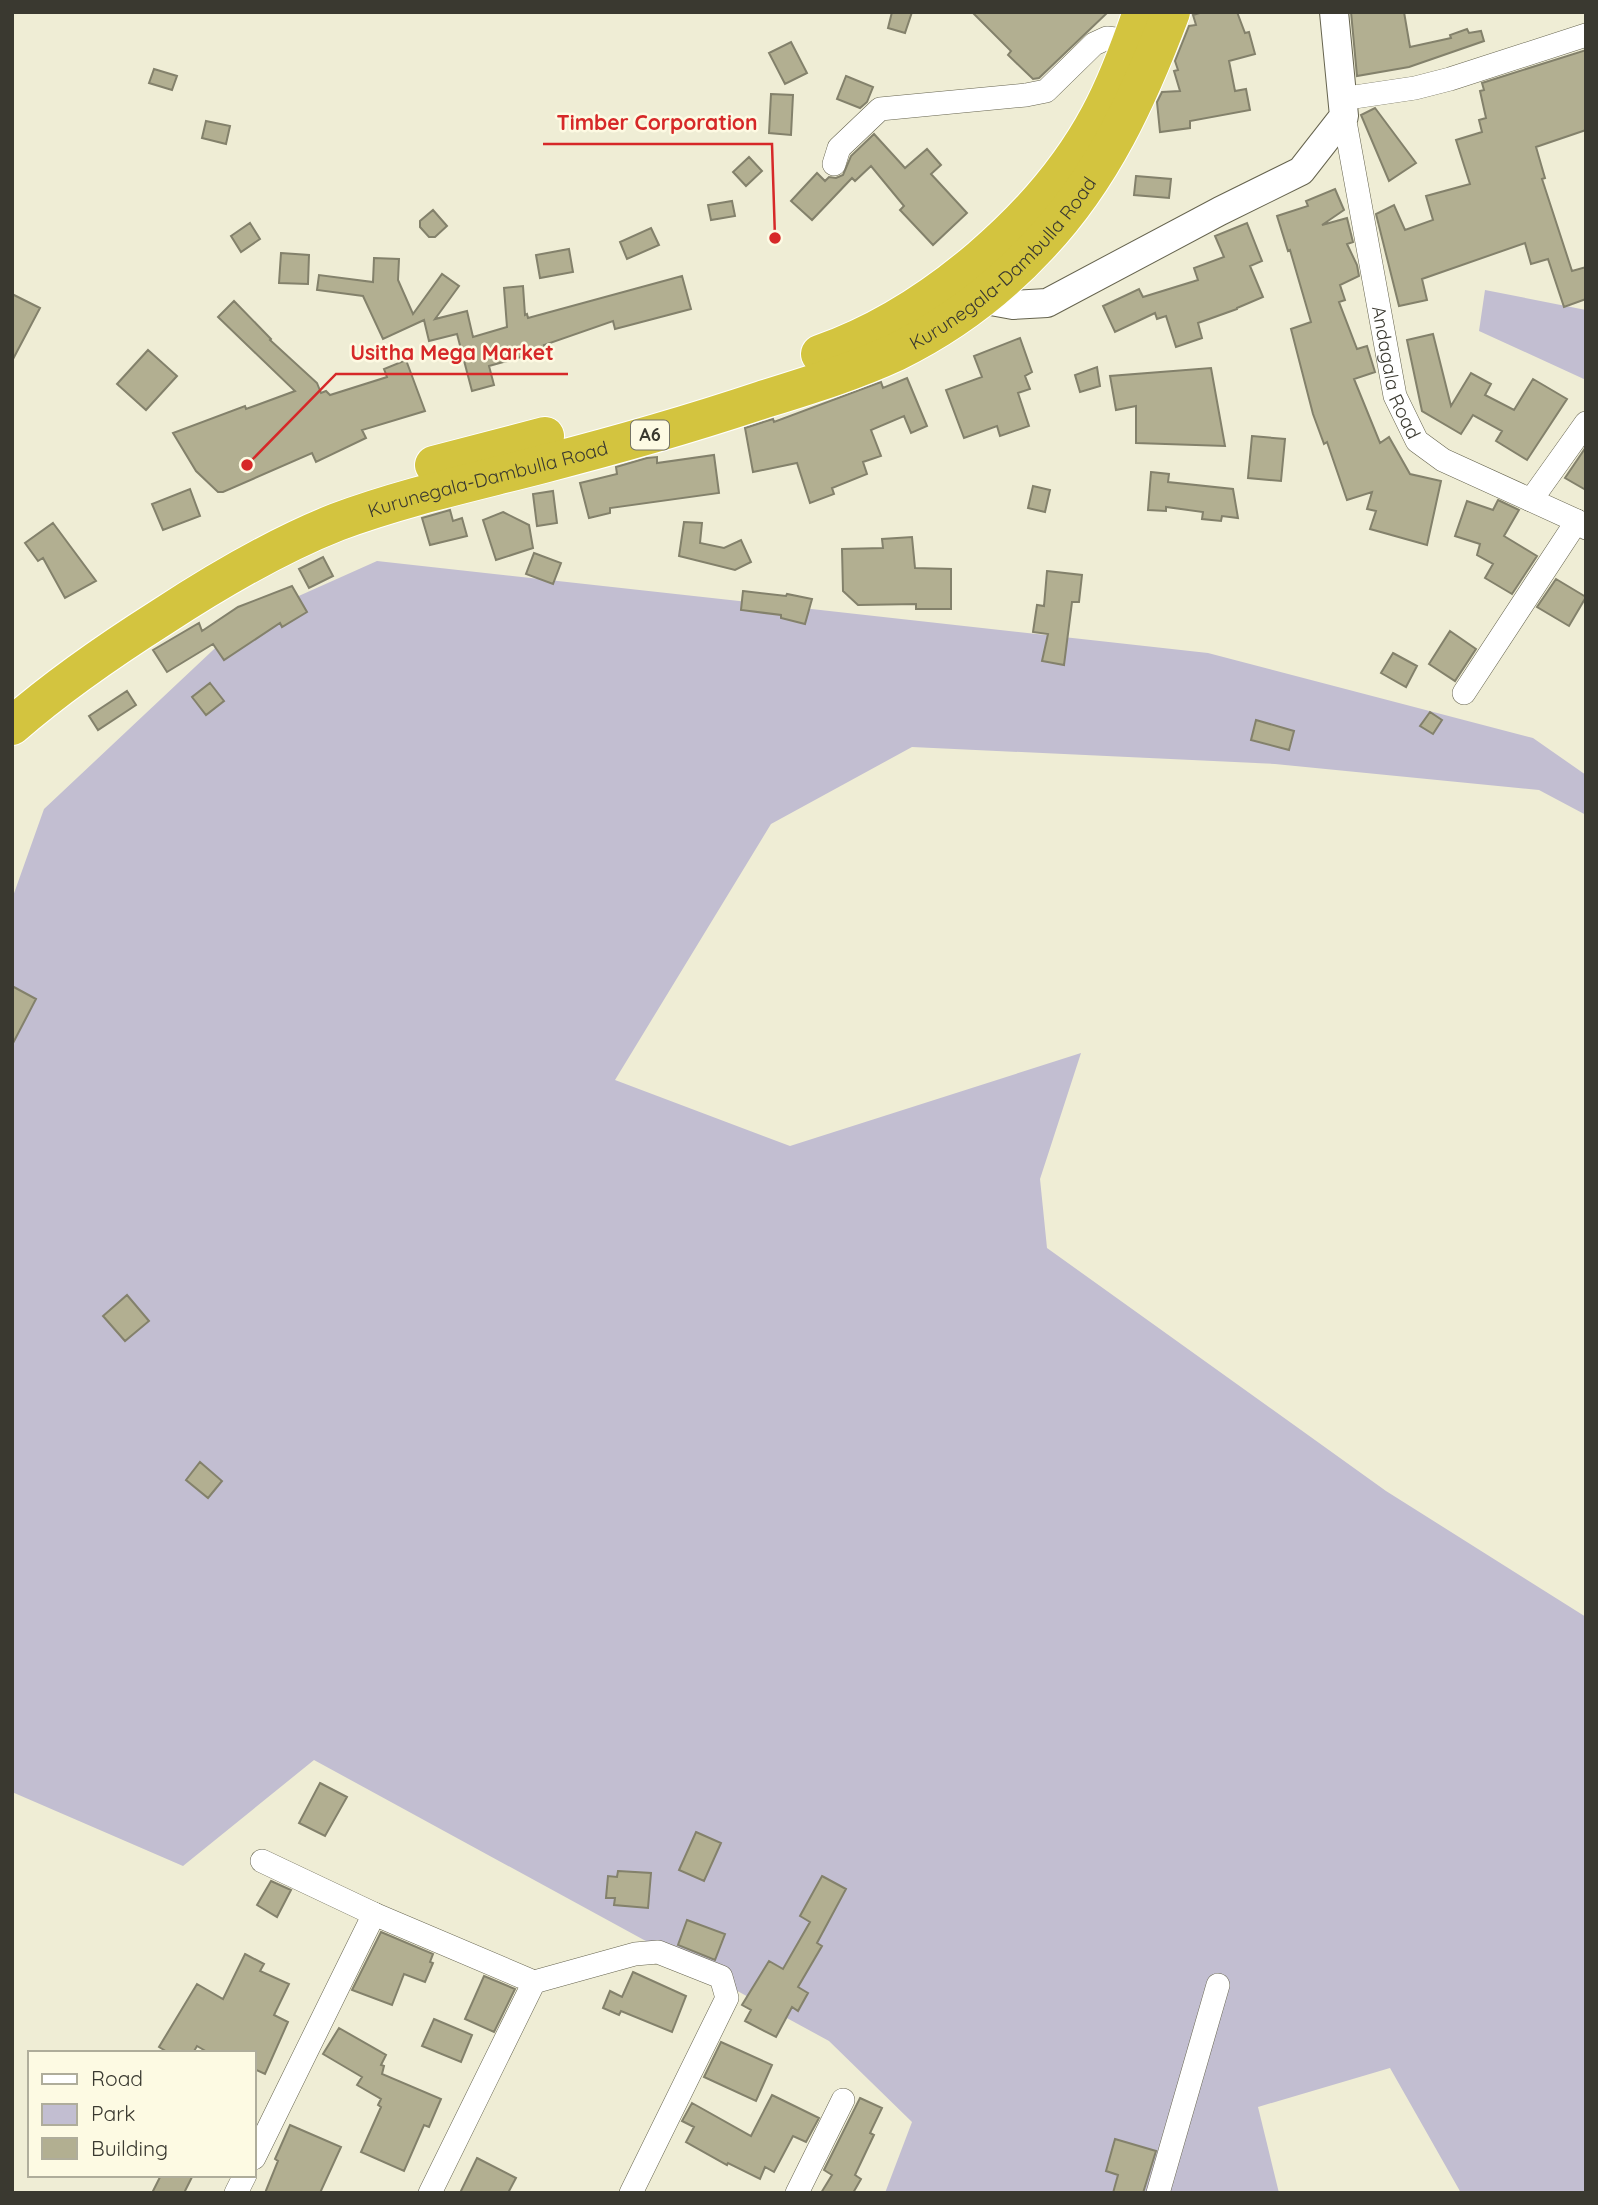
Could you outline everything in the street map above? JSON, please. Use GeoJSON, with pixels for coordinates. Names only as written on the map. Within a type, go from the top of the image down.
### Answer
{"type":"FeatureCollection","features":[{"type":"Feature","properties":{"kind":"highway","name":"Kurunegala-Dambulla Road"},"geometry":{"type":"LineString","coordinates":[[12,698],[63,657],[225,551],[338,497],[446,461],[616,419],[751,379],[850,344],[915,307],[968,289],[1039,246],[1089,182],[1116,140],[1133,105],[1171,12]]}},
{"type":"Feature","properties":{"kind":"highway","name":"Kurunegala-Dambulla Road"},"geometry":{"type":"LineString","coordinates":[[12,726],[75,674],[202,591],[273,552],[335,523],[435,492],[700,421],[820,383],[896,352],[953,319],[989,253],[1048,190],[1079,149],[1099,116],[1137,27]]}},
{"type":"Feature","properties":{"kind":"street"},"geometry":{"type":"LineString","coordinates":[[968,289],[1013,305],[1047,303],[1301,171],[1342,108],[1334,12]]}},
{"type":"Feature","properties":{"kind":"street"},"geometry":{"type":"LineString","coordinates":[[834,164],[839,148],[880,109],[1046,91],[1094,44],[1137,27]]}},
{"type":"Feature","properties":{"kind":"street"},"geometry":{"type":"LineString","coordinates":[[1342,108],[1450,79],[1586,35]]}},
{"type":"Feature","properties":{"kind":"street","name":"Andagala Road"},"geometry":{"type":"LineString","coordinates":[[1342,108],[1395,396],[1417,441],[1443,460],[1582,525]]}},
{"type":"Feature","properties":{"kind":"street"},"geometry":{"type":"LineString","coordinates":[[1531,500],[1586,423]]}},
{"type":"Feature","properties":{"kind":"street"},"geometry":{"type":"LineString","coordinates":[[1464,693],[1582,525]]}},
{"type":"Feature","properties":{"kind":"street"},"geometry":{"type":"LineString","coordinates":[[262,1861],[374,1914],[534,1982],[635,1954],[658,1952],[721,1977],[727,1998],[631,2193]]}},
{"type":"Feature","properties":{"kind":"street"},"geometry":{"type":"LineString","coordinates":[[256,2154],[374,1914]]}},
{"type":"Feature","properties":{"kind":"street"},"geometry":{"type":"LineString","coordinates":[[430,2193],[534,1982]]}},
{"type":"Feature","properties":{"kind":"street"},"geometry":{"type":"LineString","coordinates":[[1158,2193],[1218,1985]]}},
{"type":"Feature","properties":{"kind":"street"},"geometry":{"type":"LineString","coordinates":[[797,2193],[843,2100]]}},
{"type":"Feature","properties":{"kind":"street"},"geometry":{"type":"LineString","coordinates":[[236,2193],[244,2177]]}},
{"type":"Feature","properties":{"kind":"green space"},"geometry":{"type":"Polygon","coordinates":[[[1485,290],[1586,310],[1586,380],[1479,331],[1485,290]]]}},
{"type":"Feature","properties":{"kind":"green space"},"geometry":{"type":"Polygon","coordinates":[[[377,561],[1208,653],[1533,738],[1586,775],[1586,815],[1539,790],[1275,764],[912,747],[771,824],[615,1080],[790,1146],[1081,1053],[1040,1179],[1047,1248],[1386,1491],[1586,1617],[1586,2193],[1461,2193],[1390,2068],[1258,2107],[1279,2193],[885,2193],[912,2122],[829,2041],[314,1760],[183,1866],[12,1792],[12,899],[44,809],[245,620],[377,561]]]}},
{"type":"Feature","properties":{"kind":"building"},"geometry":{"type":"Polygon","coordinates":[[[892,12],[912,12],[905,33],[888,28],[892,12]]]}},
{"type":"Feature","properties":{"kind":"building"},"geometry":{"type":"Polygon","coordinates":[[[972,12],[1108,12],[1039,78],[1033,79],[1008,55],[1011,51],[972,12]]]}},
{"type":"Feature","properties":{"kind":"building"},"geometry":{"type":"Polygon","coordinates":[[[1203,12],[1237,12],[1245,33],[1249,32],[1255,54],[1229,61],[1235,91],[1246,89],[1250,110],[1190,121],[1190,128],[1160,132],[1157,102],[1162,92],[1180,91],[1174,71],[1178,70],[1175,61],[1189,26],[1196,25],[1193,15],[1203,12]]]}},
{"type":"Feature","properties":{"kind":"building"},"geometry":{"type":"Polygon","coordinates":[[[1351,12],[1404,12],[1410,47],[1451,38],[1450,35],[1467,29],[1469,33],[1481,31],[1484,41],[1409,67],[1357,76],[1351,12]]]}},
{"type":"Feature","properties":{"kind":"building"},"geometry":{"type":"Polygon","coordinates":[[[791,42],[807,73],[785,84],[769,53],[791,42]]]}},
{"type":"Feature","properties":{"kind":"building"},"geometry":{"type":"Polygon","coordinates":[[[1586,50],[1586,130],[1536,147],[1545,178],[1542,179],[1572,271],[1586,267],[1586,299],[1564,307],[1548,259],[1531,264],[1525,243],[1422,279],[1427,300],[1399,306],[1376,214],[1394,205],[1405,230],[1433,220],[1426,196],[1470,184],[1456,140],[1482,132],[1479,120],[1486,118],[1480,91],[1484,90],[1482,83],[1586,50]]]}},
{"type":"Feature","properties":{"kind":"building"},"geometry":{"type":"Polygon","coordinates":[[[154,69],[177,76],[172,90],[149,83],[154,69]]]}},
{"type":"Feature","properties":{"kind":"building"},"geometry":{"type":"Polygon","coordinates":[[[846,76],[873,87],[867,102],[860,108],[837,99],[846,76]]]}},
{"type":"Feature","properties":{"kind":"building"},"geometry":{"type":"Polygon","coordinates":[[[771,94],[793,95],[791,135],[769,133],[771,94]]]}},
{"type":"Feature","properties":{"kind":"building"},"geometry":{"type":"Polygon","coordinates":[[[1375,108],[1416,163],[1389,181],[1361,115],[1375,108]]]}},
{"type":"Feature","properties":{"kind":"building"},"geometry":{"type":"Polygon","coordinates":[[[206,121],[230,126],[226,144],[202,138],[206,121]]]}},
{"type":"Feature","properties":{"kind":"building"},"geometry":{"type":"Polygon","coordinates":[[[874,134],[905,168],[927,149],[941,165],[931,174],[967,213],[933,245],[900,210],[904,206],[871,166],[855,181],[852,178],[812,220],[791,201],[817,173],[825,181],[829,177],[843,175],[851,156],[874,134]]]}},
{"type":"Feature","properties":{"kind":"building"},"geometry":{"type":"Polygon","coordinates":[[[749,157],[762,171],[746,186],[733,172],[749,157]]]}},
{"type":"Feature","properties":{"kind":"building"},"geometry":{"type":"Polygon","coordinates":[[[1136,176],[1171,179],[1169,198],[1134,195],[1136,176]]]}},
{"type":"Feature","properties":{"kind":"building"},"geometry":{"type":"Polygon","coordinates":[[[1335,189],[1344,210],[1322,225],[1347,218],[1353,242],[1347,244],[1359,276],[1340,285],[1345,300],[1339,302],[1357,349],[1367,346],[1375,372],[1354,379],[1380,443],[1389,437],[1410,474],[1441,481],[1427,545],[1370,529],[1376,511],[1367,509],[1372,492],[1347,500],[1327,442],[1324,444],[1313,414],[1291,329],[1311,322],[1277,216],[1308,206],[1306,201],[1335,189]]]}},
{"type":"Feature","properties":{"kind":"building"},"geometry":{"type":"Polygon","coordinates":[[[732,201],[735,216],[711,220],[708,205],[732,201]]]}},
{"type":"Feature","properties":{"kind":"building"},"geometry":{"type":"Polygon","coordinates":[[[433,210],[447,226],[435,237],[429,237],[420,227],[420,221],[433,210]]]}},
{"type":"Feature","properties":{"kind":"building"},"geometry":{"type":"Polygon","coordinates":[[[250,223],[260,239],[241,252],[231,236],[250,223]]]}},
{"type":"Feature","properties":{"kind":"building"},"geometry":{"type":"Polygon","coordinates":[[[1247,223],[1262,261],[1250,266],[1263,297],[1198,323],[1202,338],[1176,347],[1166,316],[1157,319],[1155,313],[1115,332],[1103,306],[1139,289],[1143,297],[1198,280],[1194,268],[1224,257],[1215,236],[1247,223]]]}},
{"type":"Feature","properties":{"kind":"building"},"geometry":{"type":"Polygon","coordinates":[[[651,228],[659,245],[627,259],[620,242],[651,228]]]}},
{"type":"Feature","properties":{"kind":"building"},"geometry":{"type":"Polygon","coordinates":[[[569,249],[573,272],[540,278],[536,255],[569,249]]]}},
{"type":"Feature","properties":{"kind":"building"},"geometry":{"type":"Polygon","coordinates":[[[281,253],[309,255],[308,284],[279,283],[281,253]]]}},
{"type":"Feature","properties":{"kind":"building"},"geometry":{"type":"Polygon","coordinates":[[[374,258],[399,259],[398,280],[413,314],[442,274],[459,286],[435,319],[467,311],[473,337],[507,327],[504,288],[523,286],[525,315],[527,314],[528,318],[682,276],[691,309],[615,329],[613,321],[544,345],[546,350],[489,366],[494,385],[472,391],[457,334],[429,341],[424,320],[383,339],[363,296],[317,290],[319,275],[373,282],[374,258]]]}},
{"type":"Feature","properties":{"kind":"building"},"geometry":{"type":"Polygon","coordinates":[[[12,294],[40,308],[12,361],[12,294]]]}},
{"type":"Feature","properties":{"kind":"building"},"geometry":{"type":"Polygon","coordinates":[[[234,301],[270,340],[317,383],[321,393],[326,391],[330,395],[387,377],[384,369],[406,360],[425,411],[362,430],[366,438],[316,462],[312,453],[218,492],[196,471],[173,433],[295,391],[218,317],[234,301]]]}},
{"type":"Feature","properties":{"kind":"building"},"geometry":{"type":"Polygon","coordinates":[[[1433,334],[1451,406],[1471,373],[1491,384],[1485,395],[1514,410],[1533,379],[1567,399],[1527,460],[1496,441],[1502,431],[1473,415],[1461,434],[1422,411],[1407,340],[1433,334]]]}},
{"type":"Feature","properties":{"kind":"building"},"geometry":{"type":"Polygon","coordinates":[[[1020,338],[1032,372],[1025,376],[1030,389],[1018,393],[1029,426],[1000,436],[997,426],[964,438],[946,390],[982,377],[974,356],[1020,338]]]}},
{"type":"Feature","properties":{"kind":"building"},"geometry":{"type":"Polygon","coordinates":[[[148,350],[177,376],[146,410],[117,384],[148,350]]]}},
{"type":"Feature","properties":{"kind":"building"},"geometry":{"type":"Polygon","coordinates":[[[1097,367],[1100,386],[1080,392],[1075,375],[1097,367]]]}},
{"type":"Feature","properties":{"kind":"building"},"geometry":{"type":"Polygon","coordinates":[[[1211,368],[1225,446],[1136,443],[1136,406],[1116,410],[1110,376],[1211,368]]]}},
{"type":"Feature","properties":{"kind":"building"},"geometry":{"type":"Polygon","coordinates":[[[907,378],[927,426],[911,433],[904,416],[871,430],[881,456],[863,462],[867,474],[832,488],[834,494],[810,503],[797,463],[753,472],[745,428],[773,419],[774,422],[881,382],[883,388],[907,378]]]}},
{"type":"Feature","properties":{"kind":"building"},"geometry":{"type":"Polygon","coordinates":[[[1252,436],[1285,439],[1281,481],[1248,478],[1252,436]]]}},
{"type":"Feature","properties":{"kind":"building"},"geometry":{"type":"Polygon","coordinates":[[[1586,447],[1586,490],[1565,478],[1586,447]]]}},
{"type":"Feature","properties":{"kind":"building"},"geometry":{"type":"Polygon","coordinates":[[[714,455],[719,493],[610,508],[610,513],[589,518],[580,483],[617,474],[616,467],[647,458],[657,457],[657,463],[714,455]]]}},
{"type":"Feature","properties":{"kind":"building"},"geometry":{"type":"Polygon","coordinates":[[[1151,472],[1169,474],[1168,482],[1233,489],[1238,518],[1222,516],[1221,521],[1202,519],[1203,512],[1166,507],[1166,511],[1148,510],[1151,472]]]}},
{"type":"Feature","properties":{"kind":"building"},"geometry":{"type":"Polygon","coordinates":[[[1033,486],[1050,490],[1045,512],[1028,508],[1033,486]]]}},
{"type":"Feature","properties":{"kind":"building"},"geometry":{"type":"Polygon","coordinates":[[[190,489],[200,516],[163,530],[152,504],[190,489]]]}},
{"type":"Feature","properties":{"kind":"building"},"geometry":{"type":"Polygon","coordinates":[[[553,491],[557,523],[537,526],[533,494],[553,491]]]}},
{"type":"Feature","properties":{"kind":"building"},"geometry":{"type":"Polygon","coordinates":[[[1498,500],[1519,510],[1504,536],[1537,556],[1512,594],[1485,578],[1493,564],[1477,555],[1480,544],[1455,536],[1467,501],[1493,510],[1498,500]]]}},
{"type":"Feature","properties":{"kind":"building"},"geometry":{"type":"Polygon","coordinates":[[[450,510],[453,521],[462,518],[467,536],[430,545],[422,518],[450,510]]]}},
{"type":"Feature","properties":{"kind":"building"},"geometry":{"type":"Polygon","coordinates":[[[503,512],[529,525],[533,548],[496,560],[483,520],[503,512]]]}},
{"type":"Feature","properties":{"kind":"building"},"geometry":{"type":"Polygon","coordinates":[[[684,522],[702,523],[700,543],[724,548],[741,540],[751,562],[735,570],[679,556],[684,522]]]}},
{"type":"Feature","properties":{"kind":"building"},"geometry":{"type":"Polygon","coordinates":[[[53,523],[96,581],[65,598],[43,558],[38,561],[25,543],[53,523]]]}},
{"type":"Feature","properties":{"kind":"building"},"geometry":{"type":"Polygon","coordinates":[[[912,537],[915,568],[951,569],[951,609],[916,609],[916,604],[858,605],[843,591],[842,549],[883,548],[882,539],[912,537]]]}},
{"type":"Feature","properties":{"kind":"building"},"geometry":{"type":"Polygon","coordinates":[[[534,553],[561,563],[553,584],[526,574],[534,553]]]}},
{"type":"Feature","properties":{"kind":"building"},"geometry":{"type":"Polygon","coordinates":[[[323,557],[333,576],[309,588],[299,569],[323,557]]]}},
{"type":"Feature","properties":{"kind":"building"},"geometry":{"type":"Polygon","coordinates":[[[1047,571],[1082,575],[1079,602],[1072,602],[1064,665],[1042,661],[1048,634],[1033,632],[1037,605],[1044,606],[1047,571]]]}},
{"type":"Feature","properties":{"kind":"building"},"geometry":{"type":"Polygon","coordinates":[[[1556,579],[1586,597],[1569,626],[1537,607],[1556,579]]]}},
{"type":"Feature","properties":{"kind":"building"},"geometry":{"type":"Polygon","coordinates":[[[292,586],[307,612],[282,627],[280,623],[224,660],[213,644],[167,672],[153,650],[199,623],[202,631],[238,607],[292,586]]]}},
{"type":"Feature","properties":{"kind":"building"},"geometry":{"type":"Polygon","coordinates":[[[743,591],[812,599],[805,624],[781,618],[781,615],[741,610],[743,591]]]}},
{"type":"Feature","properties":{"kind":"building"},"geometry":{"type":"Polygon","coordinates":[[[1450,631],[1476,649],[1455,681],[1429,664],[1450,631]]]}},
{"type":"Feature","properties":{"kind":"building"},"geometry":{"type":"Polygon","coordinates":[[[1393,653],[1417,666],[1406,687],[1381,673],[1393,653]]]}},
{"type":"Feature","properties":{"kind":"building"},"geometry":{"type":"Polygon","coordinates":[[[210,683],[224,701],[206,715],[192,697],[210,683]]]}},
{"type":"Feature","properties":{"kind":"building"},"geometry":{"type":"Polygon","coordinates":[[[127,691],[136,705],[98,730],[89,716],[127,691]]]}},
{"type":"Feature","properties":{"kind":"building"},"geometry":{"type":"Polygon","coordinates":[[[1430,712],[1442,720],[1433,734],[1420,726],[1430,712]]]}},
{"type":"Feature","properties":{"kind":"building"},"geometry":{"type":"Polygon","coordinates":[[[1256,720],[1294,731],[1289,750],[1251,740],[1256,720]]]}},
{"type":"Feature","properties":{"kind":"building"},"geometry":{"type":"Polygon","coordinates":[[[12,986],[36,999],[12,1045],[12,986]]]}},
{"type":"Feature","properties":{"kind":"building"},"geometry":{"type":"Polygon","coordinates":[[[127,1295],[149,1321],[125,1341],[103,1316],[127,1295]]]}},
{"type":"Feature","properties":{"kind":"building"},"geometry":{"type":"Polygon","coordinates":[[[200,1462],[222,1481],[208,1498],[186,1480],[200,1462]]]}},
{"type":"Feature","properties":{"kind":"building"},"geometry":{"type":"Polygon","coordinates":[[[320,1783],[347,1797],[325,1836],[299,1823],[320,1783]]]}},
{"type":"Feature","properties":{"kind":"building"},"geometry":{"type":"Polygon","coordinates":[[[696,1832],[721,1843],[704,1881],[679,1870],[696,1832]]]}},
{"type":"Feature","properties":{"kind":"building"},"geometry":{"type":"Polygon","coordinates":[[[618,1871],[651,1873],[648,1908],[614,1905],[615,1898],[606,1898],[608,1876],[617,1877],[618,1871]]]}},
{"type":"Feature","properties":{"kind":"building"},"geometry":{"type":"Polygon","coordinates":[[[822,1876],[846,1889],[817,1943],[822,1946],[798,1987],[808,1993],[798,2011],[792,2007],[776,2037],[745,2021],[751,2010],[742,2005],[769,1961],[783,1969],[810,1922],[800,1916],[822,1876]]]}},
{"type":"Feature","properties":{"kind":"building"},"geometry":{"type":"Polygon","coordinates":[[[271,1881],[291,1890],[277,1917],[257,1905],[271,1881]]]}},
{"type":"Feature","properties":{"kind":"building"},"geometry":{"type":"Polygon","coordinates":[[[687,1920],[725,1934],[715,1960],[678,1945],[687,1920]]]}},
{"type":"Feature","properties":{"kind":"building"},"geometry":{"type":"Polygon","coordinates":[[[381,1932],[433,1954],[430,1962],[433,1963],[425,1982],[404,1974],[392,2005],[352,1990],[381,1932]]]}},
{"type":"Feature","properties":{"kind":"building"},"geometry":{"type":"Polygon","coordinates":[[[245,1954],[264,1964],[260,1971],[289,1984],[274,2015],[288,2022],[265,2074],[256,2070],[256,2051],[206,2051],[197,2046],[194,2051],[166,2051],[159,2047],[197,1984],[223,1999],[245,1954]]]}},
{"type":"Feature","properties":{"kind":"building"},"geometry":{"type":"Polygon","coordinates":[[[633,1972],[686,1996],[672,2032],[621,2011],[619,2015],[603,2008],[610,1991],[622,1997],[633,1972]]]}},
{"type":"Feature","properties":{"kind":"building"},"geometry":{"type":"Polygon","coordinates":[[[484,1976],[515,1989],[494,2032],[465,2019],[484,1976]]]}},
{"type":"Feature","properties":{"kind":"building"},"geometry":{"type":"Polygon","coordinates":[[[434,2019],[472,2035],[461,2062],[422,2046],[434,2019]]]}},
{"type":"Feature","properties":{"kind":"building"},"geometry":{"type":"Polygon","coordinates":[[[339,2028],[386,2055],[381,2065],[384,2066],[382,2074],[441,2099],[429,2127],[424,2125],[404,2171],[361,2152],[381,2107],[378,2105],[381,2099],[357,2085],[362,2077],[323,2054],[339,2028]]]}},
{"type":"Feature","properties":{"kind":"building"},"geometry":{"type":"Polygon","coordinates":[[[721,2042],[772,2065],[756,2101],[704,2077],[721,2042]]]}},
{"type":"Feature","properties":{"kind":"building"},"geometry":{"type":"Polygon","coordinates":[[[772,2095],[819,2118],[806,2142],[793,2136],[774,2172],[765,2167],[760,2179],[728,2163],[727,2165],[686,2142],[694,2127],[682,2121],[692,2103],[751,2136],[772,2095]]]}},
{"type":"Feature","properties":{"kind":"building"},"geometry":{"type":"Polygon","coordinates":[[[860,2098],[882,2108],[870,2133],[874,2135],[855,2175],[861,2179],[853,2193],[821,2193],[832,2175],[824,2170],[860,2098]]]}},
{"type":"Feature","properties":{"kind":"building"},"geometry":{"type":"Polygon","coordinates":[[[290,2125],[341,2147],[320,2193],[265,2193],[278,2161],[275,2159],[290,2125]]]}},
{"type":"Feature","properties":{"kind":"building"},"geometry":{"type":"Polygon","coordinates":[[[1115,2139],[1156,2151],[1143,2193],[1113,2193],[1118,2175],[1106,2171],[1115,2139]]]}},
{"type":"Feature","properties":{"kind":"building"},"geometry":{"type":"Polygon","coordinates":[[[477,2158],[516,2178],[508,2193],[460,2193],[477,2158]]]}},
{"type":"Feature","properties":{"kind":"building"},"geometry":{"type":"Polygon","coordinates":[[[160,2177],[192,2177],[184,2193],[152,2193],[160,2177]]]}},
{"type":"Feature","properties":{"kind":"place","name":"Timber Corporation"},"geometry":{"type":"Point","coordinates":[775,238]}},
{"type":"Feature","properties":{"kind":"place","name":"Usitha Mega Market"},"geometry":{"type":"Point","coordinates":[247,465]}}]}
